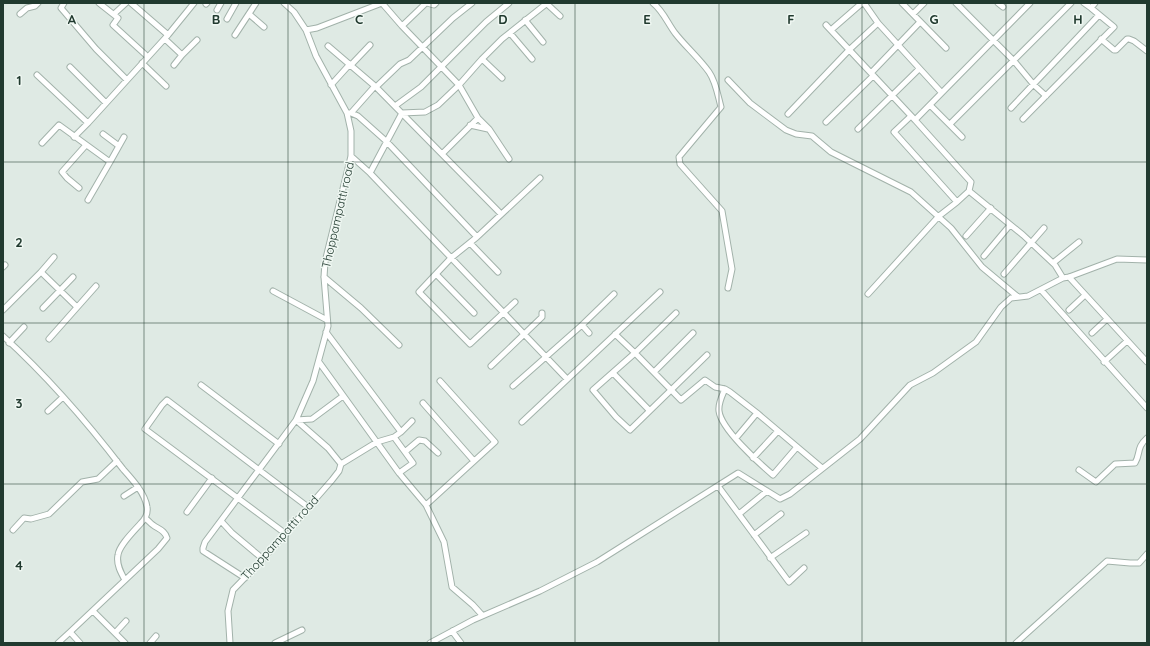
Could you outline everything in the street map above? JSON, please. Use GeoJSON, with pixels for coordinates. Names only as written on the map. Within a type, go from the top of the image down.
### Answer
{"type":"FeatureCollection","features":[{"type":"Feature","properties":{"kind":"street"},"geometry":{"type":"LineString","coordinates":[[20,14],[27,8],[35,6],[38,3]]}},
{"type":"Feature","properties":{"kind":"street"},"geometry":{"type":"LineString","coordinates":[[99,3],[118,18],[113,25],[148,57]]}},
{"type":"Feature","properties":{"kind":"street"},"geometry":{"type":"LineString","coordinates":[[114,14],[126,3]]}},
{"type":"Feature","properties":{"kind":"street"},"geometry":{"type":"LineString","coordinates":[[130,3],[166,37],[182,55]]}},
{"type":"Feature","properties":{"kind":"street"},"geometry":{"type":"LineString","coordinates":[[74,137],[128,80],[194,3]]}},
{"type":"Feature","properties":{"kind":"street"},"geometry":{"type":"LineString","coordinates":[[217,10],[221,3]]}},
{"type":"Feature","properties":{"kind":"street"},"geometry":{"type":"LineString","coordinates":[[227,19],[236,3]]}},
{"type":"Feature","properties":{"kind":"street"},"geometry":{"type":"LineString","coordinates":[[235,36],[256,3]]}},
{"type":"Feature","properties":{"kind":"street","name":"Thoppampatti road"},"geometry":{"type":"LineString","coordinates":[[245,578],[203,551],[203,548],[205,542],[296,420],[313,382],[328,326],[324,277],[325,262],[352,156],[352,131],[349,113],[331,85],[316,56],[306,30],[294,12],[284,3]]}},
{"type":"Feature","properties":{"kind":"street"},"geometry":{"type":"LineString","coordinates":[[306,30],[318,28],[382,3],[459,85],[478,118],[489,129],[509,159]]}},
{"type":"Feature","properties":{"kind":"street"},"geometry":{"type":"LineString","coordinates":[[402,26],[426,3],[434,5],[436,3]]}},
{"type":"Feature","properties":{"kind":"street"},"geometry":{"type":"LineString","coordinates":[[472,3],[453,18],[408,60],[400,64],[349,113],[358,116],[386,142],[477,237]]}},
{"type":"Feature","properties":{"kind":"street"},"geometry":{"type":"LineString","coordinates":[[395,106],[421,87],[442,68],[486,22],[509,3]]}},
{"type":"Feature","properties":{"kind":"street"},"geometry":{"type":"LineString","coordinates":[[402,113],[425,112],[438,106],[482,59],[546,3],[560,16]]}},
{"type":"Feature","properties":{"kind":"street"},"geometry":{"type":"LineString","coordinates":[[653,3],[661,10],[668,24],[680,40],[709,72],[721,107],[679,157],[680,164],[722,211],[732,269],[728,288]]}},
{"type":"Feature","properties":{"kind":"street"},"geometry":{"type":"LineString","coordinates":[[831,30],[863,3],[878,23],[941,92]]}},
{"type":"Feature","properties":{"kind":"street"},"geometry":{"type":"LineString","coordinates":[[902,3],[946,48]]}},
{"type":"Feature","properties":{"kind":"street"},"geometry":{"type":"LineString","coordinates":[[913,14],[924,3]]}},
{"type":"Feature","properties":{"kind":"street"},"geometry":{"type":"LineString","coordinates":[[956,3],[1014,61],[1046,96]]}},
{"type":"Feature","properties":{"kind":"street"},"geometry":{"type":"LineString","coordinates":[[998,3],[1003,7]]}},
{"type":"Feature","properties":{"kind":"street"},"geometry":{"type":"LineString","coordinates":[[957,202],[894,132],[930,104],[1030,3]]}},
{"type":"Feature","properties":{"kind":"street"},"geometry":{"type":"LineString","coordinates":[[950,124],[1070,3]]}},
{"type":"Feature","properties":{"kind":"street"},"geometry":{"type":"LineString","coordinates":[[1022,119],[1114,27],[1099,15],[1093,5],[1084,3]]}},
{"type":"Feature","properties":{"kind":"street"},"geometry":{"type":"LineString","coordinates":[[62,4],[60,8],[91,43],[128,80]]}},
{"type":"Feature","properties":{"kind":"street"},"geometry":{"type":"LineString","coordinates":[[249,14],[264,27]]}},
{"type":"Feature","properties":{"kind":"street"},"geometry":{"type":"LineString","coordinates":[[1011,108],[1099,15]]}},
{"type":"Feature","properties":{"kind":"street"},"geometry":{"type":"LineString","coordinates":[[525,20],[543,42]]}},
{"type":"Feature","properties":{"kind":"street"},"geometry":{"type":"LineString","coordinates":[[826,122],[920,22]]}},
{"type":"Feature","properties":{"kind":"street"},"geometry":{"type":"LineString","coordinates":[[788,114],[849,50],[878,23]]}},
{"type":"Feature","properties":{"kind":"street"},"geometry":{"type":"LineString","coordinates":[[826,25],[971,182],[969,191],[939,216],[868,294]]}},
{"type":"Feature","properties":{"kind":"street"},"geometry":{"type":"LineString","coordinates":[[510,33],[532,59]]}},
{"type":"Feature","properties":{"kind":"street"},"geometry":{"type":"LineString","coordinates":[[1101,39],[1112,49],[1116,50],[1127,39],[1131,39],[1147,51]]}},
{"type":"Feature","properties":{"kind":"street"},"geometry":{"type":"LineString","coordinates":[[174,66],[182,55],[198,40]]}},
{"type":"Feature","properties":{"kind":"street"},"geometry":{"type":"LineString","coordinates":[[331,85],[370,45]]}},
{"type":"Feature","properties":{"kind":"street"},"geometry":{"type":"LineString","coordinates":[[328,46],[395,106],[501,214]]}},
{"type":"Feature","properties":{"kind":"street"},"geometry":{"type":"LineString","coordinates":[[482,59],[502,78]]}},
{"type":"Feature","properties":{"kind":"street"},"geometry":{"type":"LineString","coordinates":[[142,63],[166,86]]}},
{"type":"Feature","properties":{"kind":"street"},"geometry":{"type":"LineString","coordinates":[[70,67],[106,103]]}},
{"type":"Feature","properties":{"kind":"street"},"geometry":{"type":"LineString","coordinates":[[858,129],[919,69]]}},
{"type":"Feature","properties":{"kind":"street"},"geometry":{"type":"LineString","coordinates":[[36,75],[88,123]]}},
{"type":"Feature","properties":{"kind":"street"},"geometry":{"type":"LineString","coordinates":[[728,80],[750,103],[786,130],[796,134],[812,136],[832,152],[911,192],[951,228],[982,267],[1018,297]]}},
{"type":"Feature","properties":{"kind":"street"},"geometry":{"type":"LineString","coordinates":[[930,104],[962,137]]}},
{"type":"Feature","properties":{"kind":"street"},"geometry":{"type":"LineString","coordinates":[[370,172],[402,113]]}},
{"type":"Feature","properties":{"kind":"street"},"geometry":{"type":"LineString","coordinates":[[442,154],[478,118]]}},
{"type":"Feature","properties":{"kind":"street"},"geometry":{"type":"LineString","coordinates":[[42,143],[59,125],[110,162]]}},
{"type":"Feature","properties":{"kind":"street"},"geometry":{"type":"LineString","coordinates":[[470,125],[489,129]]}},
{"type":"Feature","properties":{"kind":"street"},"geometry":{"type":"LineString","coordinates":[[103,134],[119,146]]}},
{"type":"Feature","properties":{"kind":"street"},"geometry":{"type":"LineString","coordinates":[[88,200],[124,137]]}},
{"type":"Feature","properties":{"kind":"street"},"geometry":{"type":"LineString","coordinates":[[79,188],[62,172],[86,145]]}},
{"type":"Feature","properties":{"kind":"street"},"geometry":{"type":"LineString","coordinates":[[352,156],[370,172],[566,379]]}},
{"type":"Feature","properties":{"kind":"street"},"geometry":{"type":"LineString","coordinates":[[515,302],[470,344],[419,292],[451,258],[477,237],[540,178]]}},
{"type":"Feature","properties":{"kind":"street"},"geometry":{"type":"LineString","coordinates":[[969,191],[1031,242],[1053,263],[1063,278]]}},
{"type":"Feature","properties":{"kind":"street"},"geometry":{"type":"LineString","coordinates":[[966,236],[991,208]]}},
{"type":"Feature","properties":{"kind":"street"},"geometry":{"type":"LineString","coordinates":[[984,256],[1010,225]]}},
{"type":"Feature","properties":{"kind":"street"},"geometry":{"type":"LineString","coordinates":[[1004,274],[1044,228]]}},
{"type":"Feature","properties":{"kind":"street"},"geometry":{"type":"LineString","coordinates":[[470,242],[498,272]]}},
{"type":"Feature","properties":{"kind":"street"},"geometry":{"type":"LineString","coordinates":[[1053,263],[1079,242]]}},
{"type":"Feature","properties":{"kind":"street"},"geometry":{"type":"LineString","coordinates":[[3,310],[54,257]]}},
{"type":"Feature","properties":{"kind":"street"},"geometry":{"type":"LineString","coordinates":[[430,643],[482,615],[540,591],[597,562],[738,473],[780,499],[790,494],[860,439],[910,385],[933,373],[976,342],[1001,307],[1011,298],[1028,296],[1063,278],[1117,260],[1144,260],[1147,266]]}},
{"type":"Feature","properties":{"kind":"street"},"geometry":{"type":"LineString","coordinates":[[41,272],[77,307]]}},
{"type":"Feature","properties":{"kind":"street"},"geometry":{"type":"LineString","coordinates":[[436,274],[474,313]]}},
{"type":"Feature","properties":{"kind":"street"},"geometry":{"type":"LineString","coordinates":[[324,277],[361,308],[399,345]]}},
{"type":"Feature","properties":{"kind":"street"},"geometry":{"type":"LineString","coordinates":[[1069,277],[1147,362]]}},
{"type":"Feature","properties":{"kind":"street"},"geometry":{"type":"LineString","coordinates":[[43,308],[73,278]]}},
{"type":"Feature","properties":{"kind":"street"},"geometry":{"type":"LineString","coordinates":[[49,339],[96,286]]}},
{"type":"Feature","properties":{"kind":"street"},"geometry":{"type":"LineString","coordinates":[[1041,290],[1104,362],[1147,408]]}},
{"type":"Feature","properties":{"kind":"street"},"geometry":{"type":"LineString","coordinates":[[273,291],[327,320]]}},
{"type":"Feature","properties":{"kind":"street"},"geometry":{"type":"LineString","coordinates":[[522,422],[660,292]]}},
{"type":"Feature","properties":{"kind":"street"},"geometry":{"type":"LineString","coordinates":[[513,386],[582,325],[614,294]]}},
{"type":"Feature","properties":{"kind":"street"},"geometry":{"type":"LineString","coordinates":[[1069,310],[1085,295]]}},
{"type":"Feature","properties":{"kind":"street"},"geometry":{"type":"LineString","coordinates":[[491,366],[542,317],[542,313]]}},
{"type":"Feature","properties":{"kind":"street"},"geometry":{"type":"LineString","coordinates":[[676,313],[635,353],[593,390],[616,417],[630,430],[707,355]]}},
{"type":"Feature","properties":{"kind":"street"},"geometry":{"type":"LineString","coordinates":[[1092,333],[1107,319]]}},
{"type":"Feature","properties":{"kind":"street"},"geometry":{"type":"LineString","coordinates":[[582,325],[589,333]]}},
{"type":"Feature","properties":{"kind":"street"},"geometry":{"type":"LineString","coordinates":[[10,342],[24,327]]}},
{"type":"Feature","properties":{"kind":"street"},"geometry":{"type":"LineString","coordinates":[[326,332],[401,432]]}},
{"type":"Feature","properties":{"kind":"street"},"geometry":{"type":"LineString","coordinates":[[654,372],[693,333]]}},
{"type":"Feature","properties":{"kind":"street"},"geometry":{"type":"LineString","coordinates":[[615,334],[681,400],[705,380],[715,387],[725,389],[757,413],[822,468]]}},
{"type":"Feature","properties":{"kind":"street"},"geometry":{"type":"LineString","coordinates":[[3,336],[47,380],[103,442],[138,487],[144,498],[148,508],[145,518],[118,554],[119,570],[125,580]]}},
{"type":"Feature","properties":{"kind":"street"},"geometry":{"type":"LineString","coordinates":[[1104,362],[1127,341]]}},
{"type":"Feature","properties":{"kind":"street"},"geometry":{"type":"LineString","coordinates":[[319,362],[399,473],[426,505],[444,542],[452,587],[482,615]]}},
{"type":"Feature","properties":{"kind":"street"},"geometry":{"type":"LineString","coordinates":[[613,373],[649,410]]}},
{"type":"Feature","properties":{"kind":"street"},"geometry":{"type":"LineString","coordinates":[[426,505],[495,442],[440,381]]}},
{"type":"Feature","properties":{"kind":"street"},"geometry":{"type":"LineString","coordinates":[[201,385],[279,444]]}},
{"type":"Feature","properties":{"kind":"street"},"geometry":{"type":"LineString","coordinates":[[725,389],[720,400],[719,410],[722,420],[753,458],[772,476],[797,447]]}},
{"type":"Feature","properties":{"kind":"street"},"geometry":{"type":"LineString","coordinates":[[296,420],[312,419],[343,396]]}},
{"type":"Feature","properties":{"kind":"street"},"geometry":{"type":"LineString","coordinates":[[48,411],[63,398]]}},
{"type":"Feature","properties":{"kind":"street"},"geometry":{"type":"LineString","coordinates":[[286,534],[145,428],[162,405],[167,400],[308,507]]}},
{"type":"Feature","properties":{"kind":"street"},"geometry":{"type":"LineString","coordinates":[[423,403],[474,461]]}},
{"type":"Feature","properties":{"kind":"street"},"geometry":{"type":"LineString","coordinates":[[736,438],[757,413]]}},
{"type":"Feature","properties":{"kind":"street"},"geometry":{"type":"LineString","coordinates":[[296,420],[328,448],[341,464],[377,442],[394,437],[412,421]]}},
{"type":"Feature","properties":{"kind":"street"},"geometry":{"type":"LineString","coordinates":[[753,458],[778,431]]}},
{"type":"Feature","properties":{"kind":"street"},"geometry":{"type":"LineString","coordinates":[[394,437],[406,451],[413,463],[399,473]]}},
{"type":"Feature","properties":{"kind":"street"},"geometry":{"type":"LineString","coordinates":[[1079,470],[1096,482],[1115,464],[1135,463],[1138,458],[1141,444],[1147,438]]}},
{"type":"Feature","properties":{"kind":"street"},"geometry":{"type":"LineString","coordinates":[[406,451],[419,440],[425,441],[438,453]]}},
{"type":"Feature","properties":{"kind":"street"},"geometry":{"type":"LineString","coordinates":[[13,530],[24,518],[31,519],[49,514],[82,482],[98,480],[117,461]]}},
{"type":"Feature","properties":{"kind":"street","name":"Thoppampatti road"},"geometry":{"type":"LineString","coordinates":[[230,643],[228,611],[233,590],[286,534],[332,480],[339,471],[341,464]]}},
{"type":"Feature","properties":{"kind":"street"},"geometry":{"type":"LineString","coordinates":[[187,512],[212,478]]}},
{"type":"Feature","properties":{"kind":"street"},"geometry":{"type":"LineString","coordinates":[[718,486],[789,582],[804,568]]}},
{"type":"Feature","properties":{"kind":"street"},"geometry":{"type":"LineString","coordinates":[[124,496],[138,487]]}},
{"type":"Feature","properties":{"kind":"street"},"geometry":{"type":"LineString","coordinates":[[739,514],[767,491]]}},
{"type":"Feature","properties":{"kind":"street"},"geometry":{"type":"LineString","coordinates":[[754,536],[781,514]]}},
{"type":"Feature","properties":{"kind":"street"},"geometry":{"type":"LineString","coordinates":[[58,643],[158,549],[167,538],[160,529],[153,526],[145,518]]}},
{"type":"Feature","properties":{"kind":"street"},"geometry":{"type":"LineString","coordinates":[[221,521],[232,533],[263,559]]}},
{"type":"Feature","properties":{"kind":"street"},"geometry":{"type":"LineString","coordinates":[[770,558],[806,533]]}},
{"type":"Feature","properties":{"kind":"street"},"geometry":{"type":"LineString","coordinates":[[1016,643],[1107,561],[1139,563],[1147,554]]}},
{"type":"Feature","properties":{"kind":"street"},"geometry":{"type":"LineString","coordinates":[[93,611],[125,643]]}},
{"type":"Feature","properties":{"kind":"street"},"geometry":{"type":"LineString","coordinates":[[115,633],[126,621]]}},
{"type":"Feature","properties":{"kind":"street"},"geometry":{"type":"LineString","coordinates":[[275,643],[302,630]]}},
{"type":"Feature","properties":{"kind":"street"},"geometry":{"type":"LineString","coordinates":[[452,631],[461,643]]}},
{"type":"Feature","properties":{"kind":"street"},"geometry":{"type":"LineString","coordinates":[[70,632],[80,643]]}},
{"type":"Feature","properties":{"kind":"street"},"geometry":{"type":"LineString","coordinates":[[150,643],[156,636]]}}]}
